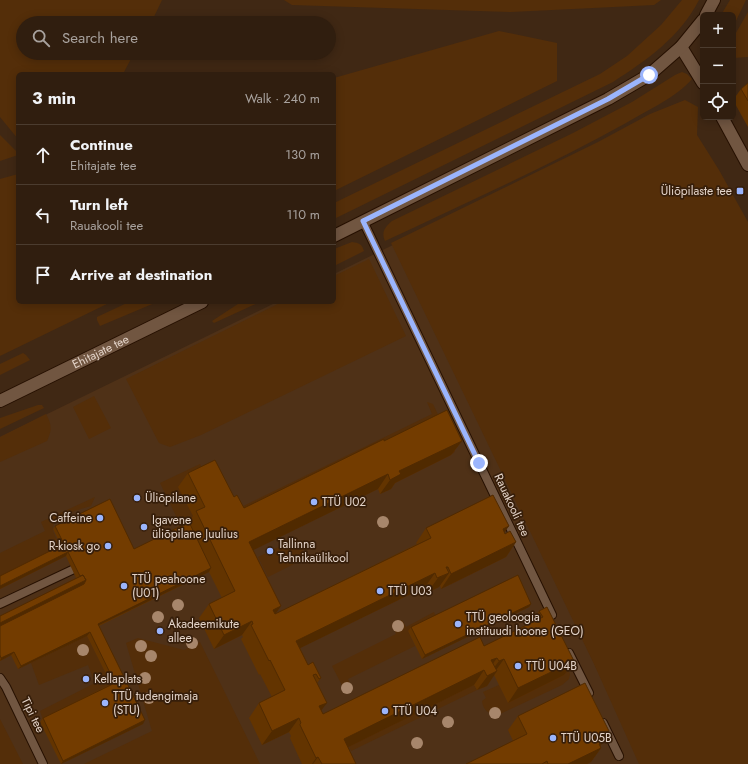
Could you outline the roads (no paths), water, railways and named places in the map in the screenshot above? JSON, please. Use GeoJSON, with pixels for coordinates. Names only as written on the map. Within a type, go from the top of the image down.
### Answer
{"type":"FeatureCollection","features":[{"type":"Feature","properties":{"kind":"main road"},"geometry":{"type":"LineString","coordinates":[[708,12],[714,0]]}},
{"type":"Feature","properties":{"kind":"main road"},"geometry":{"type":"LineString","coordinates":[[336,235],[608,99],[649,75],[681,47],[700,24]]}},
{"type":"Feature","properties":{"kind":"main road"},"geometry":{"type":"LineString","coordinates":[[681,47],[700,78]]}},
{"type":"Feature","properties":{"kind":"main road"},"geometry":{"type":"LineString","coordinates":[[724,120],[748,165]]}},
{"type":"Feature","properties":{"kind":"main road","name":"Ehitajate tee"},"geometry":{"type":"LineString","coordinates":[[0,401],[198,304]]}},
{"type":"Feature","properties":{"kind":"lane","name":"Rauakooli tee"},"geometry":{"type":"LineString","coordinates":[[363,221],[554,621]]}},
{"type":"Feature","properties":{"kind":"lane"},"geometry":{"type":"LineString","coordinates":[[0,604],[72,570]]}},
{"type":"Feature","properties":{"kind":"lane"},"geometry":{"type":"LineString","coordinates":[[567,648],[593,702]]}},
{"type":"Feature","properties":{"kind":"lane","name":"Tipi tee"},"geometry":{"type":"LineString","coordinates":[[0,679],[43,764]]}},
{"type":"Feature","properties":{"kind":"lane"},"geometry":{"type":"LineString","coordinates":[[599,715],[619,756]]}},
{"type":"Feature","properties":{"kind":"place","name":"Üliõpilaste tee"},"geometry":{"type":"Point","coordinates":[740,191]}},
{"type":"Feature","properties":{"kind":"place","name":"Üliõpilane"},"geometry":{"type":"Point","coordinates":[137,498]}},
{"type":"Feature","properties":{"kind":"place","name":"TTÜ U02"},"geometry":{"type":"Point","coordinates":[314,502]}},
{"type":"Feature","properties":{"kind":"place","name":"Caffeine"},"geometry":{"type":"Point","coordinates":[100,518]}},
{"type":"Feature","properties":{"kind":"place","name":"Igavene üliõpilane Juulius"},"geometry":{"type":"Point","coordinates":[144,527]}},
{"type":"Feature","properties":{"kind":"place","name":"R-kiosk go"},"geometry":{"type":"Point","coordinates":[108,546]}},
{"type":"Feature","properties":{"kind":"place","name":"Tallinna Tehnikaülikool"},"geometry":{"type":"Point","coordinates":[270,551]}},
{"type":"Feature","properties":{"kind":"place","name":"TTÜ peahoone (U01)"},"geometry":{"type":"Point","coordinates":[124,586]}},
{"type":"Feature","properties":{"kind":"place","name":"TTÜ U03"},"geometry":{"type":"Point","coordinates":[380,591]}},
{"type":"Feature","properties":{"kind":"place","name":"TTÜ geoloogia instituudi hoone (GEO)"},"geometry":{"type":"Point","coordinates":[458,624]}},
{"type":"Feature","properties":{"kind":"place","name":"Akadeemikute allee"},"geometry":{"type":"Point","coordinates":[160,631]}},
{"type":"Feature","properties":{"kind":"place","name":"TTÜ U04B"},"geometry":{"type":"Point","coordinates":[518,666]}},
{"type":"Feature","properties":{"kind":"place","name":"Kellaplats"},"geometry":{"type":"Point","coordinates":[86,679]}},
{"type":"Feature","properties":{"kind":"place","name":"TTÜ tudengimaja (STU)"},"geometry":{"type":"Point","coordinates":[105,703]}},
{"type":"Feature","properties":{"kind":"place","name":"TTÜ U04"},"geometry":{"type":"Point","coordinates":[385,711]}},
{"type":"Feature","properties":{"kind":"place","name":"TTÜ U05B"},"geometry":{"type":"Point","coordinates":[553,738]}}]}
